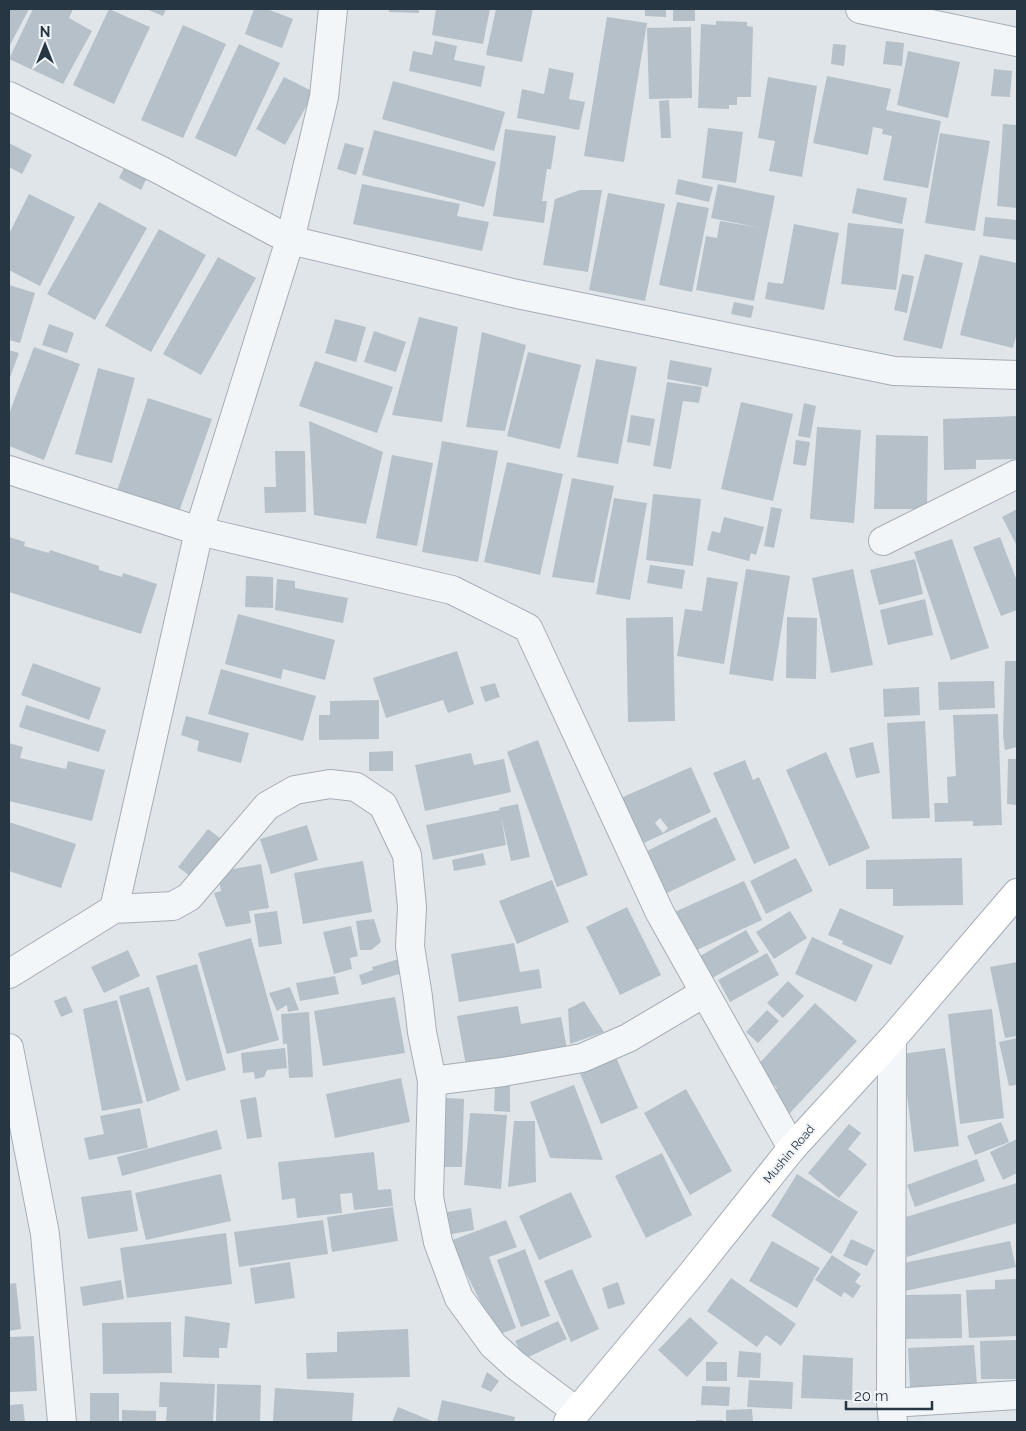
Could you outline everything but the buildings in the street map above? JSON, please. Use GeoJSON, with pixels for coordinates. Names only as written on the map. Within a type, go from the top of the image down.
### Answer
{"type":"FeatureCollection","features":[{"type":"Feature","properties":{"kind":"main road","name":"Mushin Road"},"geometry":{"type":"LineString","coordinates":[[572,1417],[690,1276],[792,1148],[892,1039],[1017,893]]}},
{"type":"Feature","properties":{"kind":"street"},"geometry":{"type":"LineString","coordinates":[[114,910],[199,531],[290,240],[324,97],[333,9]]}},
{"type":"Feature","properties":{"kind":"street"},"geometry":{"type":"LineString","coordinates":[[860,9],[1017,42]]}},
{"type":"Feature","properties":{"kind":"street"},"geometry":{"type":"LineString","coordinates":[[9,96],[160,170],[290,240],[517,294],[894,371],[1017,375]]}},
{"type":"Feature","properties":{"kind":"street"},"geometry":{"type":"LineString","coordinates":[[9,470],[199,531],[452,590],[528,628],[660,913],[792,1148]]}},
{"type":"Feature","properties":{"kind":"street"},"geometry":{"type":"LineString","coordinates":[[884,541],[1017,474]]}},
{"type":"Feature","properties":{"kind":"street"},"geometry":{"type":"LineString","coordinates":[[9,974],[114,910],[173,906],[189,897],[267,806],[296,790],[330,784],[356,787],[384,805],[407,855],[412,907],[410,946],[422,1032],[432,1081],[429,1197],[438,1242],[459,1298],[493,1345],[572,1417]]}},
{"type":"Feature","properties":{"kind":"street"},"geometry":{"type":"LineString","coordinates":[[432,1081],[503,1072],[582,1058],[628,1038],[704,993]]}},
{"type":"Feature","properties":{"kind":"street"},"geometry":{"type":"LineString","coordinates":[[892,1039],[892,1412],[1017,1395]]}},
{"type":"Feature","properties":{"kind":"street"},"geometry":{"type":"LineString","coordinates":[[9,1048],[45,1234],[62,1422]]}}]}
